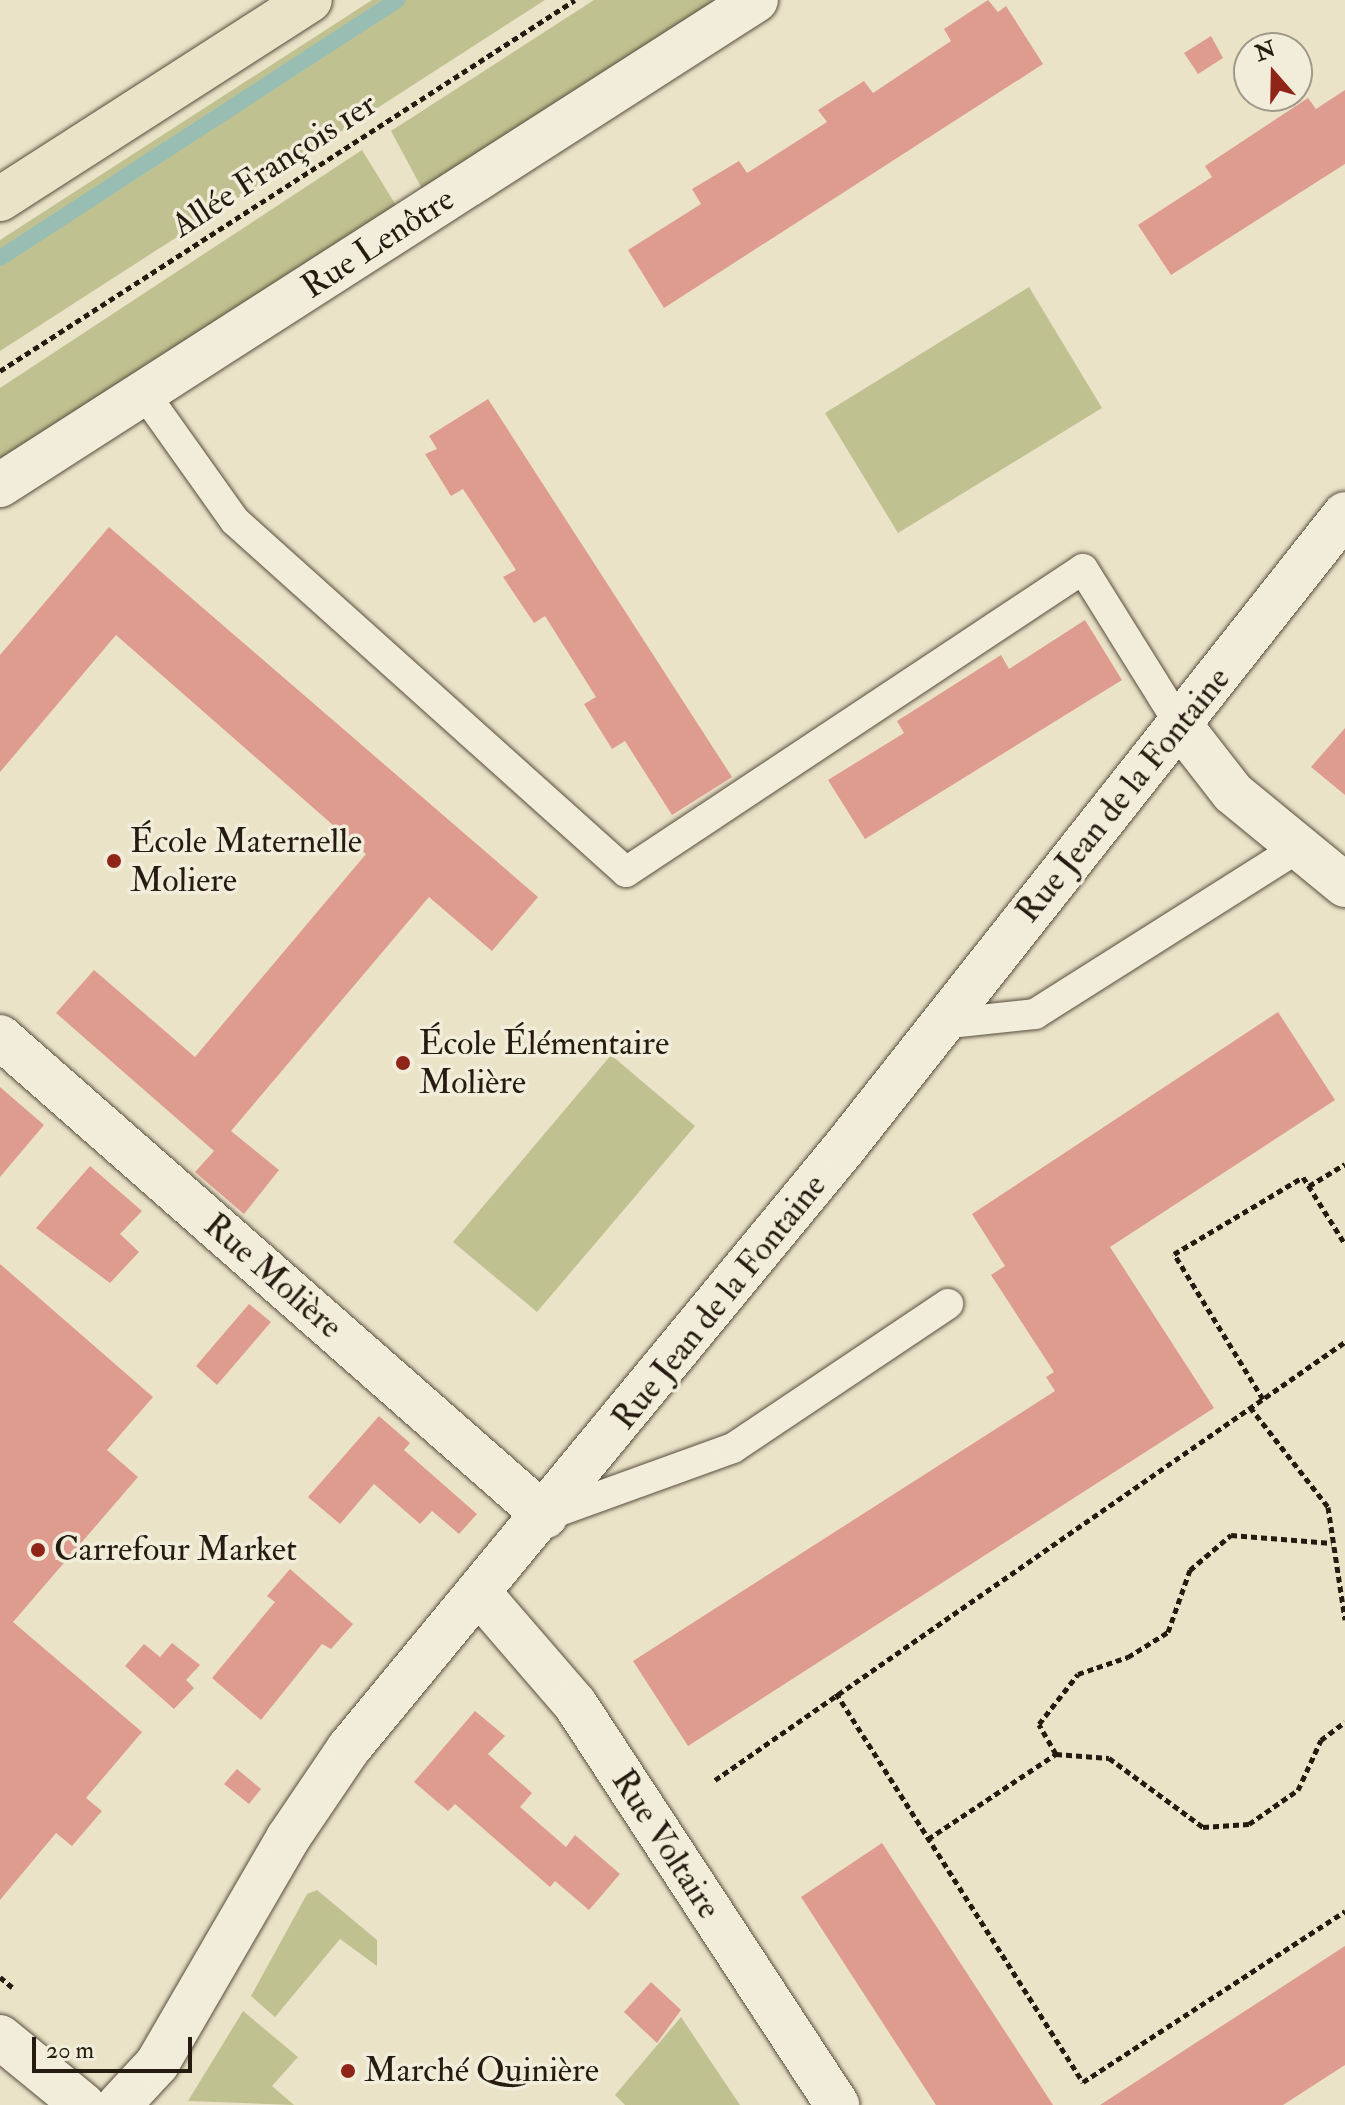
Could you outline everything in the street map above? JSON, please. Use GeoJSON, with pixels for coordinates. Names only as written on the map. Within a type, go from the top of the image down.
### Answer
{"type":"FeatureCollection","features":[{"type":"Feature","properties":{"kind":"main road"},"geometry":{"type":"LineString","coordinates":[[0,199],[310,0]]}},
{"type":"Feature","properties":{"kind":"street","name":"Rue Lenôtre"},"geometry":{"type":"LineString","coordinates":[[0,485],[756,0]]}},
{"type":"Feature","properties":{"kind":"street","name":"Rue Jean de la Fontaine"},"geometry":{"type":"LineString","coordinates":[[119,2105],[157,2064],[288,1838],[349,1748],[545,1516],[1180,725],[1345,514]]}},
{"type":"Feature","properties":{"kind":"street"},"geometry":{"type":"LineString","coordinates":[[1180,725],[1201,761],[1345,885]]}},
{"type":"Feature","properties":{"kind":"street","name":"Rue Molière"},"geometry":{"type":"LineString","coordinates":[[0,1037],[545,1516]]}},
{"type":"Feature","properties":{"kind":"street","name":"Rue Voltaire"},"geometry":{"type":"LineString","coordinates":[[480,1594],[575,1704],[837,2105]]}},
{"type":"Feature","properties":{"kind":"street"},"geometry":{"type":"LineString","coordinates":[[0,2037],[83,2105]]}},
{"type":"Feature","properties":{"kind":"lane"},"geometry":{"type":"LineString","coordinates":[[144,393],[235,521],[626,872],[1083,569],[1180,725]]}},
{"type":"Feature","properties":{"kind":"lane"},"geometry":{"type":"LineString","coordinates":[[941,1024],[1035,1014],[1299,847]]}},
{"type":"Feature","properties":{"kind":"lane"},"geometry":{"type":"LineString","coordinates":[[545,1516],[733,1448],[948,1304]]}},
{"type":"Feature","properties":{"kind":"path","name":"Allée François 1er"},"geometry":{"type":"LineString","coordinates":[[0,371],[575,0]]}},
{"type":"Feature","properties":{"kind":"path"},"geometry":{"type":"LineString","coordinates":[[1309,1186],[1345,1164]]}},
{"type":"Feature","properties":{"kind":"path"},"geometry":{"type":"LineString","coordinates":[[1263,1399],[1174,1254],[1303,1177],[1345,1244]]}},
{"type":"Feature","properties":{"kind":"path"},"geometry":{"type":"LineString","coordinates":[[715,1780],[1345,1342]]}},
{"type":"Feature","properties":{"kind":"path"},"geometry":{"type":"LineString","coordinates":[[1250,1407],[1328,1507],[1345,1620]]}},
{"type":"Feature","properties":{"kind":"path"},"geometry":{"type":"LineString","coordinates":[[1056,1754],[1039,1724],[1078,1674],[1128,1657],[1168,1632],[1190,1570],[1231,1535],[1332,1543]]}},
{"type":"Feature","properties":{"kind":"path"},"geometry":{"type":"LineString","coordinates":[[836,1693],[1083,2082],[1345,1911]]}},
{"type":"Feature","properties":{"kind":"path"},"geometry":{"type":"LineString","coordinates":[[928,1839],[1056,1754],[1109,1758],[1203,1827],[1249,1824],[1298,1790],[1321,1740],[1345,1722]]}},
{"type":"Feature","properties":{"kind":"green space"},"geometry":{"type":"Polygon","coordinates":[[[372,0],[545,0],[0,351],[0,240],[372,0]]]}},
{"type":"Feature","properties":{"kind":"green space"},"geometry":{"type":"Polygon","coordinates":[[[594,0],[732,0],[426,196],[391,131],[594,0]]]}},
{"type":"Feature","properties":{"kind":"green space"},"geometry":{"type":"Polygon","coordinates":[[[362,150],[402,215],[0,469],[0,388],[362,150]]]}},
{"type":"Feature","properties":{"kind":"green space"},"geometry":{"type":"Polygon","coordinates":[[[1029,287],[1102,408],[898,533],[825,413],[1029,287]]]}},
{"type":"Feature","properties":{"kind":"green space"},"geometry":{"type":"Polygon","coordinates":[[[611,1055],[695,1126],[537,1312],[453,1242],[611,1055]]]}},
{"type":"Feature","properties":{"kind":"green space"},"geometry":{"type":"Polygon","coordinates":[[[317,1890],[377,1940],[377,1966],[340,1939],[275,2017],[251,1996],[307,1894],[317,1890]]]}},
{"type":"Feature","properties":{"kind":"green space"},"geometry":{"type":"Polygon","coordinates":[[[243,2011],[298,2057],[272,2086],[294,2105],[188,2101],[243,2011]]]}},
{"type":"Feature","properties":{"kind":"green space"},"geometry":{"type":"Polygon","coordinates":[[[681,2017],[740,2105],[625,2105],[615,2095],[681,2017]]]}},
{"type":"Feature","properties":{"kind":"building"},"geometry":{"type":"Polygon","coordinates":[[[988,0],[998,12],[1006,6],[1043,64],[664,308],[628,250],[701,204],[692,189],[739,161],[747,173],[827,122],[818,110],[864,81],[873,93],[951,41],[944,29],[988,0]]]}},
{"type":"Feature","properties":{"kind":"building"},"geometry":{"type":"Polygon","coordinates":[[[1211,36],[1223,58],[1198,74],[1184,53],[1211,36]]]}},
{"type":"Feature","properties":{"kind":"building"},"geometry":{"type":"Polygon","coordinates":[[[1345,90],[1345,164],[1171,275],[1138,225],[1212,177],[1205,166],[1287,112],[1313,112],[1313,105],[1316,109],[1345,90]]]}},
{"type":"Feature","properties":{"kind":"building"},"geometry":{"type":"Polygon","coordinates":[[[488,399],[732,777],[672,815],[625,741],[612,749],[584,704],[596,697],[545,616],[534,623],[503,577],[516,570],[463,489],[451,496],[425,454],[437,449],[429,436],[488,399]]]}},
{"type":"Feature","properties":{"kind":"building"},"geometry":{"type":"Polygon","coordinates":[[[109,527],[538,897],[492,951],[429,897],[231,1131],[279,1170],[244,1214],[195,1172],[214,1151],[56,1013],[94,970],[195,1057],[366,854],[116,635],[0,772],[0,655],[109,527]]]}},
{"type":"Feature","properties":{"kind":"building"},"geometry":{"type":"Polygon","coordinates":[[[1085,620],[1122,680],[865,839],[828,780],[904,733],[897,721],[1001,655],[1009,669],[1085,620]]]}},
{"type":"Feature","properties":{"kind":"building"},"geometry":{"type":"Polygon","coordinates":[[[1345,728],[1345,795],[1311,767],[1345,728]]]}},
{"type":"Feature","properties":{"kind":"building"},"geometry":{"type":"Polygon","coordinates":[[[1278,1012],[1335,1100],[1110,1247],[1214,1408],[688,1746],[633,1661],[1055,1391],[1046,1377],[1054,1372],[991,1275],[1005,1266],[972,1214],[1278,1012]]]}},
{"type":"Feature","properties":{"kind":"building"},"geometry":{"type":"Polygon","coordinates":[[[0,1087],[44,1125],[0,1177],[0,1087]]]}},
{"type":"Feature","properties":{"kind":"building"},"geometry":{"type":"Polygon","coordinates":[[[90,1166],[142,1211],[120,1234],[139,1252],[110,1283],[36,1228],[90,1166]]]}},
{"type":"Feature","properties":{"kind":"building","name":"Carrefour Market"},"geometry":{"type":"Polygon","coordinates":[[[0,1264],[153,1397],[107,1450],[138,1477],[13,1622],[142,1732],[86,1798],[102,1811],[72,1846],[56,1833],[0,1900],[0,1264]]]}},
{"type":"Feature","properties":{"kind":"building"},"geometry":{"type":"Polygon","coordinates":[[[249,1304],[271,1322],[217,1385],[196,1366],[249,1304]]]}},
{"type":"Feature","properties":{"kind":"building"},"geometry":{"type":"Polygon","coordinates":[[[379,1416],[410,1443],[404,1450],[477,1514],[459,1534],[432,1511],[420,1524],[374,1484],[340,1524],[308,1497],[379,1416]]]}},
{"type":"Feature","properties":{"kind":"building"},"geometry":{"type":"Polygon","coordinates":[[[290,1569],[353,1624],[331,1649],[322,1644],[261,1720],[212,1678],[275,1602],[267,1596],[290,1569]]]}},
{"type":"Feature","properties":{"kind":"building"},"geometry":{"type":"Polygon","coordinates":[[[172,1643],[200,1665],[186,1680],[194,1688],[174,1709],[125,1666],[144,1644],[160,1657],[172,1643]]]}},
{"type":"Feature","properties":{"kind":"building"},"geometry":{"type":"Polygon","coordinates":[[[475,1711],[505,1736],[488,1754],[532,1793],[520,1807],[566,1847],[575,1835],[620,1874],[589,1910],[555,1881],[550,1887],[455,1804],[448,1811],[414,1782],[475,1711]]]}},
{"type":"Feature","properties":{"kind":"building"},"geometry":{"type":"Polygon","coordinates":[[[237,1769],[261,1789],[249,1804],[224,1784],[237,1769]]]}},
{"type":"Feature","properties":{"kind":"building"},"geometry":{"type":"Polygon","coordinates":[[[882,1843],[1053,2105],[936,2105],[801,1897],[882,1843]]]}},
{"type":"Feature","properties":{"kind":"building"},"geometry":{"type":"Polygon","coordinates":[[[1345,1946],[1345,2065],[1283,2105],[1100,2105],[1345,1946]]]}},
{"type":"Feature","properties":{"kind":"building"},"geometry":{"type":"Polygon","coordinates":[[[651,1982],[681,2010],[657,2043],[624,2012],[651,1982]]]}},
{"type":"Feature","properties":{"kind":"waterway"},"geometry":{"type":"LineString","coordinates":[[0,258],[398,0]]}},
{"type":"Feature","properties":{"kind":"place","name":"École Maternelle Moliere"},"geometry":{"type":"Point","coordinates":[114,861]}},
{"type":"Feature","properties":{"kind":"place","name":"École Élémentaire Molière"},"geometry":{"type":"Point","coordinates":[403,1063]}},
{"type":"Feature","properties":{"kind":"place","name":"Carrefour Market"},"geometry":{"type":"Point","coordinates":[38,1550]}},
{"type":"Feature","properties":{"kind":"place","name":"Marché Quinière"},"geometry":{"type":"Point","coordinates":[348,2071]}}]}
